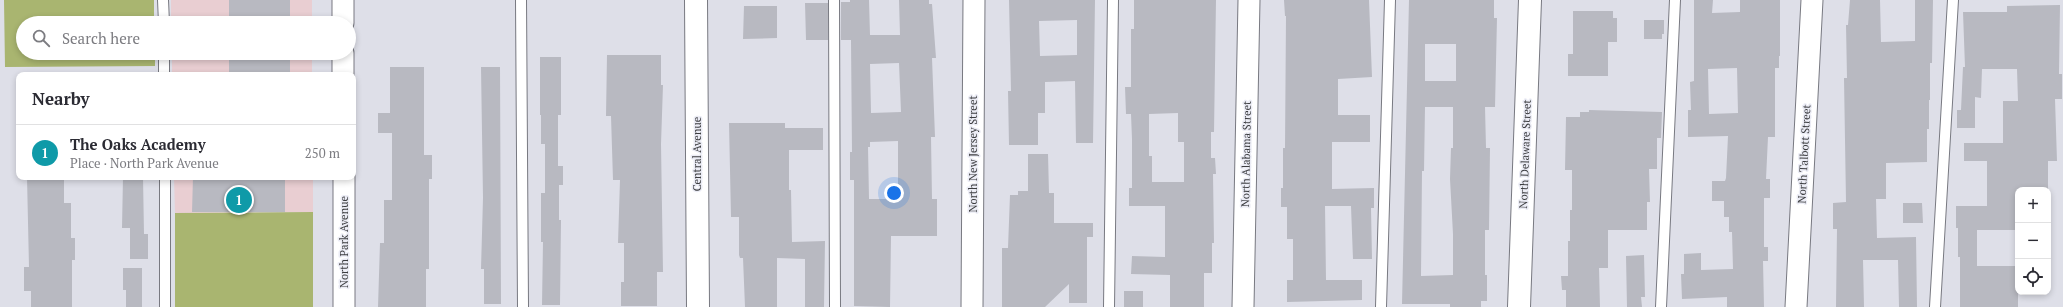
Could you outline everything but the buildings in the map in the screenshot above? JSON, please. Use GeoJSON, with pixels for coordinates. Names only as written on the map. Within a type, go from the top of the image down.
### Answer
{"type":"FeatureCollection","features":[{"type":"Feature","properties":{"kind":"main road","name":"Central Avenue"},"geometry":{"type":"LineString","coordinates":[[696,0],[698,307]]}},
{"type":"Feature","properties":{"kind":"main road","name":"North Delaware Street"},"geometry":{"type":"LineString","coordinates":[[1519,307],[1530,0]]}},
{"type":"Feature","properties":{"kind":"street"},"geometry":{"type":"LineString","coordinates":[[343,0],[343,16]]}},
{"type":"Feature","properties":{"kind":"street","name":"North New Jersey Street"},"geometry":{"type":"LineString","coordinates":[[972,307],[974,0]]}},
{"type":"Feature","properties":{"kind":"street","name":"North Alabama Street"},"geometry":{"type":"LineString","coordinates":[[1243,307],[1249,0]]}},
{"type":"Feature","properties":{"kind":"street","name":"North Talbott Street"},"geometry":{"type":"LineString","coordinates":[[1796,307],[1812,0]]}},
{"type":"Feature","properties":{"kind":"street"},"geometry":{"type":"LineString","coordinates":[[343,60],[343,72]]}},
{"type":"Feature","properties":{"kind":"street","name":"North Park Avenue"},"geometry":{"type":"LineString","coordinates":[[344,180],[344,307]]}},
{"type":"Feature","properties":{"kind":"lane"},"geometry":{"type":"LineString","coordinates":[[163,0],[164,16]]}},
{"type":"Feature","properties":{"kind":"lane"},"geometry":{"type":"LineString","coordinates":[[521,0],[523,307]]}},
{"type":"Feature","properties":{"kind":"lane"},"geometry":{"type":"LineString","coordinates":[[834,0],[835,307]]}},
{"type":"Feature","properties":{"kind":"lane"},"geometry":{"type":"LineString","coordinates":[[1109,307],[1113,0]]}},
{"type":"Feature","properties":{"kind":"lane"},"geometry":{"type":"LineString","coordinates":[[1381,307],[1390,0]]}},
{"type":"Feature","properties":{"kind":"lane"},"geometry":{"type":"LineString","coordinates":[[1661,307],[1675,0]]}},
{"type":"Feature","properties":{"kind":"lane"},"geometry":{"type":"LineString","coordinates":[[1935,307],[1953,0]]}},
{"type":"Feature","properties":{"kind":"lane"},"geometry":{"type":"LineString","coordinates":[[164,60],[164,72]]}},
{"type":"Feature","properties":{"kind":"lane"},"geometry":{"type":"LineString","coordinates":[[165,180],[165,307]]}},
{"type":"Feature","properties":{"kind":"shaded area"},"geometry":{"type":"Polygon","coordinates":[[[171,0],[312,0],[312,16],[171,16],[171,0]]]}},
{"type":"Feature","properties":{"kind":"shaded area"},"geometry":{"type":"Polygon","coordinates":[[[172,60],[312,60],[312,72],[172,72],[172,60]]]}},
{"type":"Feature","properties":{"kind":"shaded area"},"geometry":{"type":"Polygon","coordinates":[[[174,180],[313,180],[313,212],[175,213],[174,180]]]}},
{"type":"Feature","properties":{"kind":"green space"},"geometry":{"type":"Polygon","coordinates":[[[4,0],[154,0],[154,16],[16,16],[16,60],[155,60],[155,66],[5,67],[4,0]]]}},
{"type":"Feature","properties":{"kind":"green space"},"geometry":{"type":"Polygon","coordinates":[[[313,212],[313,307],[175,307],[175,213],[313,212]]]}},
{"type":"Feature","properties":{"kind":"place","name":"The Oaks Academy"},"geometry":{"type":"Point","coordinates":[239,200]}}]}
